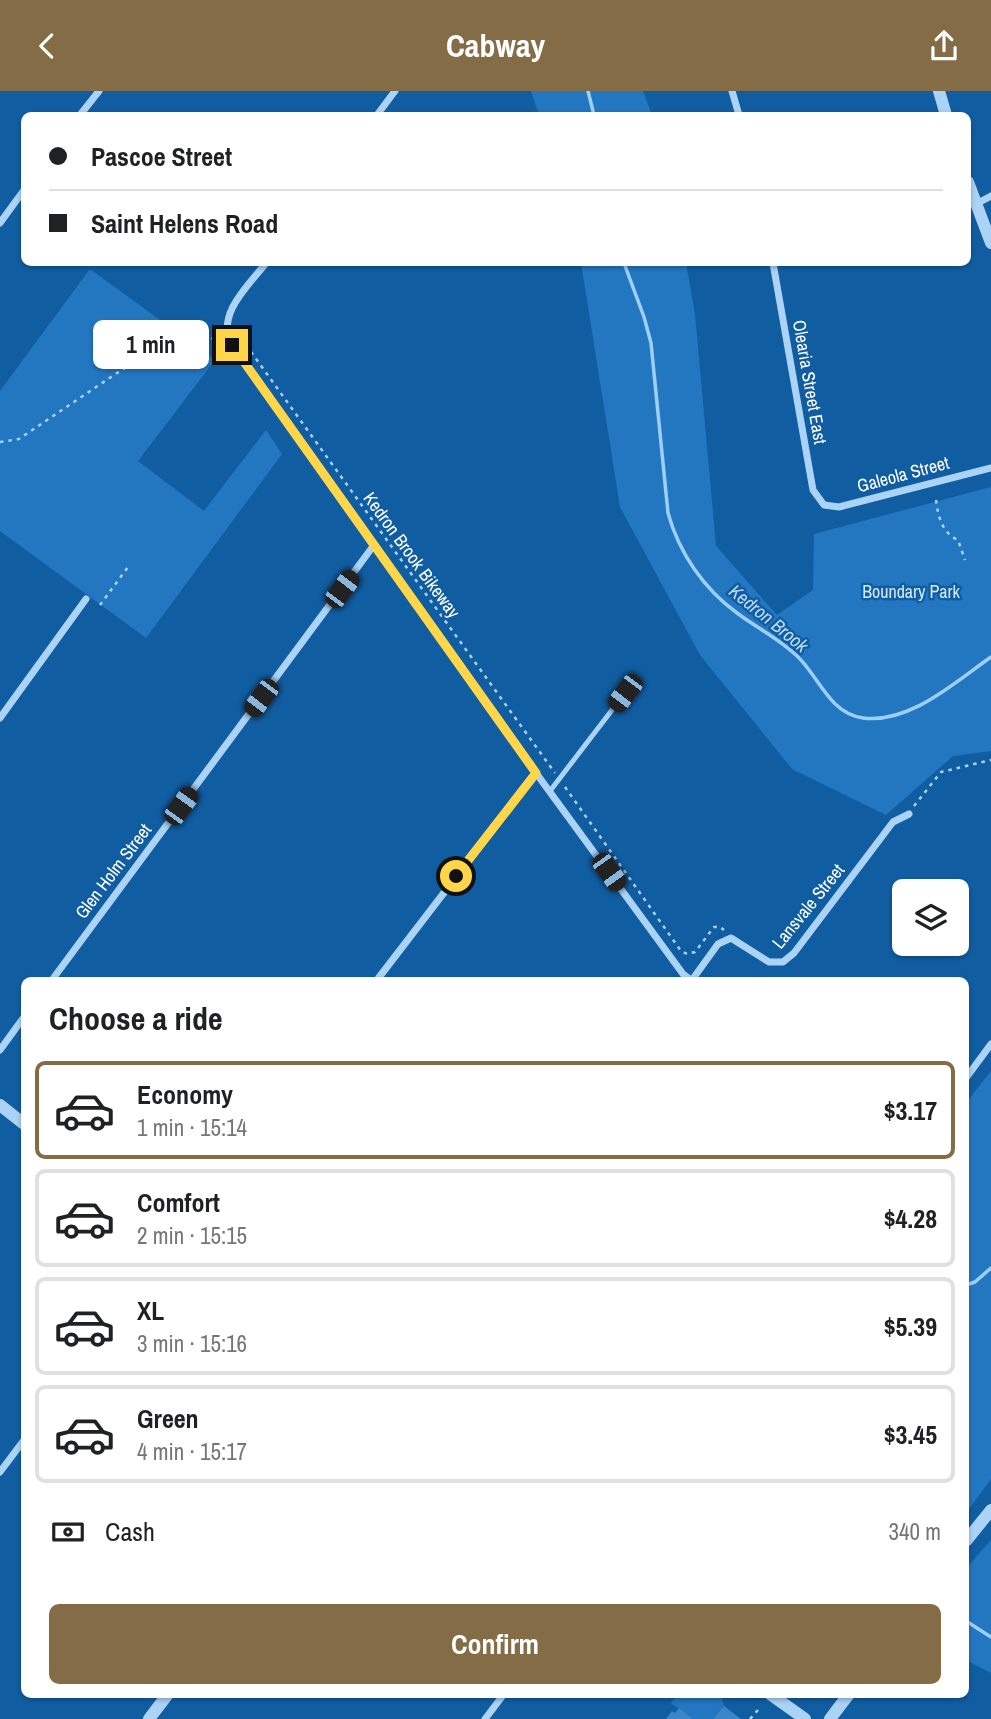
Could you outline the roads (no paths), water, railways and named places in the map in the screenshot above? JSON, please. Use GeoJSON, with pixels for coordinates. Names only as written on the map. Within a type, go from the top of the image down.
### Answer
{"type":"FeatureCollection","features":[{"type":"Feature","properties":{"kind":"street"},"geometry":{"type":"LineString","coordinates":[[82,112],[99,91]]}},
{"type":"Feature","properties":{"kind":"street"},"geometry":{"type":"LineString","coordinates":[[379,112],[395,91]]}},
{"type":"Feature","properties":{"kind":"street"},"geometry":{"type":"LineString","coordinates":[[732,91],[738,112]]}},
{"type":"Feature","properties":{"kind":"street"},"geometry":{"type":"LineString","coordinates":[[939,91],[945,112]]}},
{"type":"Feature","properties":{"kind":"street"},"geometry":{"type":"LineString","coordinates":[[971,191],[991,243]]}},
{"type":"Feature","properties":{"kind":"street"},"geometry":{"type":"LineString","coordinates":[[0,223],[21,194]]}},
{"type":"Feature","properties":{"kind":"street"},"geometry":{"type":"LineString","coordinates":[[975,204],[991,196]]}},
{"type":"Feature","properties":{"kind":"street"},"geometry":{"type":"LineString","coordinates":[[264,266],[230,311],[226,334],[536,773],[688,977]]}},
{"type":"Feature","properties":{"kind":"street","name":"Olearia Street East"},"geometry":{"type":"LineString","coordinates":[[774,266],[813,490],[824,505]]}},
{"type":"Feature","properties":{"kind":"street","name":"Galeola Street"},"geometry":{"type":"LineString","coordinates":[[824,505],[839,507],[991,468]]}},
{"type":"Feature","properties":{"kind":"street","name":"Glen Holm Street"},"geometry":{"type":"LineString","coordinates":[[54,977],[374,545]]}},
{"type":"Feature","properties":{"kind":"street"},"geometry":{"type":"LineString","coordinates":[[0,717],[86,599]]}},
{"type":"Feature","properties":{"kind":"street"},"geometry":{"type":"LineString","coordinates":[[379,977],[536,773]]}},
{"type":"Feature","properties":{"kind":"street","name":"Lansvale Street"},"geometry":{"type":"LineString","coordinates":[[694,977],[718,944],[732,938],[769,962],[783,962],[794,953],[893,822],[909,814]]}},
{"type":"Feature","properties":{"kind":"street"},"geometry":{"type":"LineString","coordinates":[[0,1050],[21,1021]]}},
{"type":"Feature","properties":{"kind":"street"},"geometry":{"type":"LineString","coordinates":[[969,1074],[991,1044]]}},
{"type":"Feature","properties":{"kind":"street"},"geometry":{"type":"LineString","coordinates":[[0,1105],[21,1122]]}},
{"type":"Feature","properties":{"kind":"street"},"geometry":{"type":"LineString","coordinates":[[0,1472],[21,1444]]}},
{"type":"Feature","properties":{"kind":"street"},"geometry":{"type":"LineString","coordinates":[[969,1537],[991,1510]]}},
{"type":"Feature","properties":{"kind":"street"},"geometry":{"type":"LineString","coordinates":[[149,1719],[165,1698]]}},
{"type":"Feature","properties":{"kind":"street"},"geometry":{"type":"LineString","coordinates":[[485,1719],[500,1698]]}},
{"type":"Feature","properties":{"kind":"street"},"geometry":{"type":"LineString","coordinates":[[776,1698],[805,1719]]}},
{"type":"Feature","properties":{"kind":"street"},"geometry":{"type":"LineString","coordinates":[[830,1719],[846,1698]]}},
{"type":"Feature","properties":{"kind":"lane"},"geometry":{"type":"LineString","coordinates":[[550,791],[625,693]]}},
{"type":"Feature","properties":{"kind":"waterway","name":"Kedron Brook"},"geometry":{"type":"LineString","coordinates":[[588,91],[593,112]]}},
{"type":"Feature","properties":{"kind":"waterway","name":"Kedron Brook"},"geometry":{"type":"LineString","coordinates":[[625,266],[651,343],[668,513],[686,556],[714,593],[737,613],[791,651],[841,709],[863,718],[898,715],[915,708],[991,657]]}},
{"type":"Feature","properties":{"kind":"waterway","name":"Kedron Brook"},"geometry":{"type":"LineString","coordinates":[[969,1284],[991,1268]]}},
{"type":"Feature","properties":{"kind":"waterway","name":"Kedron Brook"},"geometry":{"type":"LineString","coordinates":[[969,1623],[991,1637]]}},
{"type":"Feature","properties":{"kind":"park label","name":"Boundary Park"},"geometry":{"type":"Point","coordinates":[911,591]}}]}
